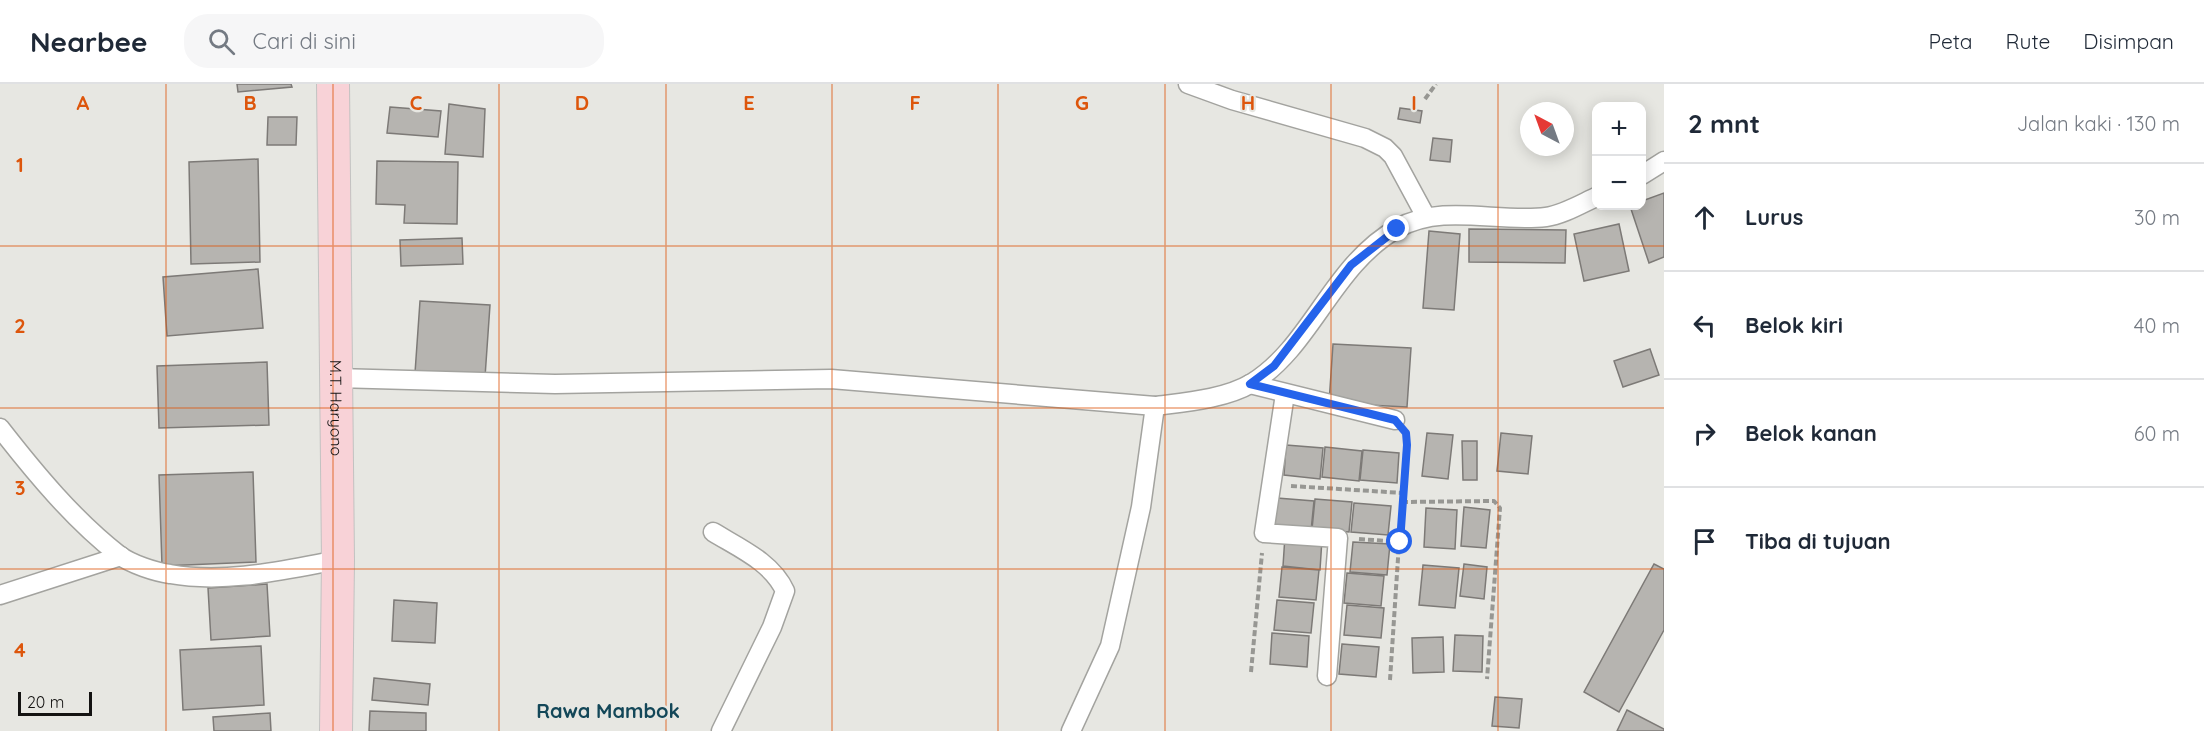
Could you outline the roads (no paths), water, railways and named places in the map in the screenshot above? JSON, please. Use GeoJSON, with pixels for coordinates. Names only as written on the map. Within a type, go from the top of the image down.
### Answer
{"type":"FeatureCollection","features":[{"type":"Feature","properties":{"kind":"highway","name":"M.T. Haryono"},"geometry":{"type":"LineString","coordinates":[[333,84],[338,560],[336,731]]}},
{"type":"Feature","properties":{"kind":"street"},"geometry":{"type":"LineString","coordinates":[[1188,84],[1232,100],[1365,138],[1385,148],[1392,156],[1426,217]]}},
{"type":"Feature","properties":{"kind":"street"},"geometry":{"type":"LineString","coordinates":[[1646,172],[1664,161]]}},
{"type":"Feature","properties":{"kind":"street"},"geometry":{"type":"LineString","coordinates":[[336,378],[555,384],[831,379],[1155,406],[1222,394],[1250,384],[1274,366],[1351,265],[1397,229],[1426,217],[1456,214],[1547,217],[1592,199]]}},
{"type":"Feature","properties":{"kind":"street"},"geometry":{"type":"LineString","coordinates":[[1250,384],[1395,420]]}},
{"type":"Feature","properties":{"kind":"street"},"geometry":{"type":"LineString","coordinates":[[1285,394],[1269,485],[1264,533],[1338,538],[1327,676]]}},
{"type":"Feature","properties":{"kind":"street"},"geometry":{"type":"LineString","coordinates":[[1071,731],[1110,646],[1141,507],[1155,406]]}},
{"type":"Feature","properties":{"kind":"street"},"geometry":{"type":"LineString","coordinates":[[0,428],[30,467],[121,556],[169,574],[204,577],[258,574],[338,560]]}},
{"type":"Feature","properties":{"kind":"street"},"geometry":{"type":"LineString","coordinates":[[713,532],[763,563],[779,578],[785,591],[772,627],[721,731]]}},
{"type":"Feature","properties":{"kind":"street"},"geometry":{"type":"LineString","coordinates":[[0,595],[121,556]]}},
{"type":"Feature","properties":{"kind":"district","name":"Rawa Mambok"},"geometry":{"type":"Point","coordinates":[608,710]}}]}
